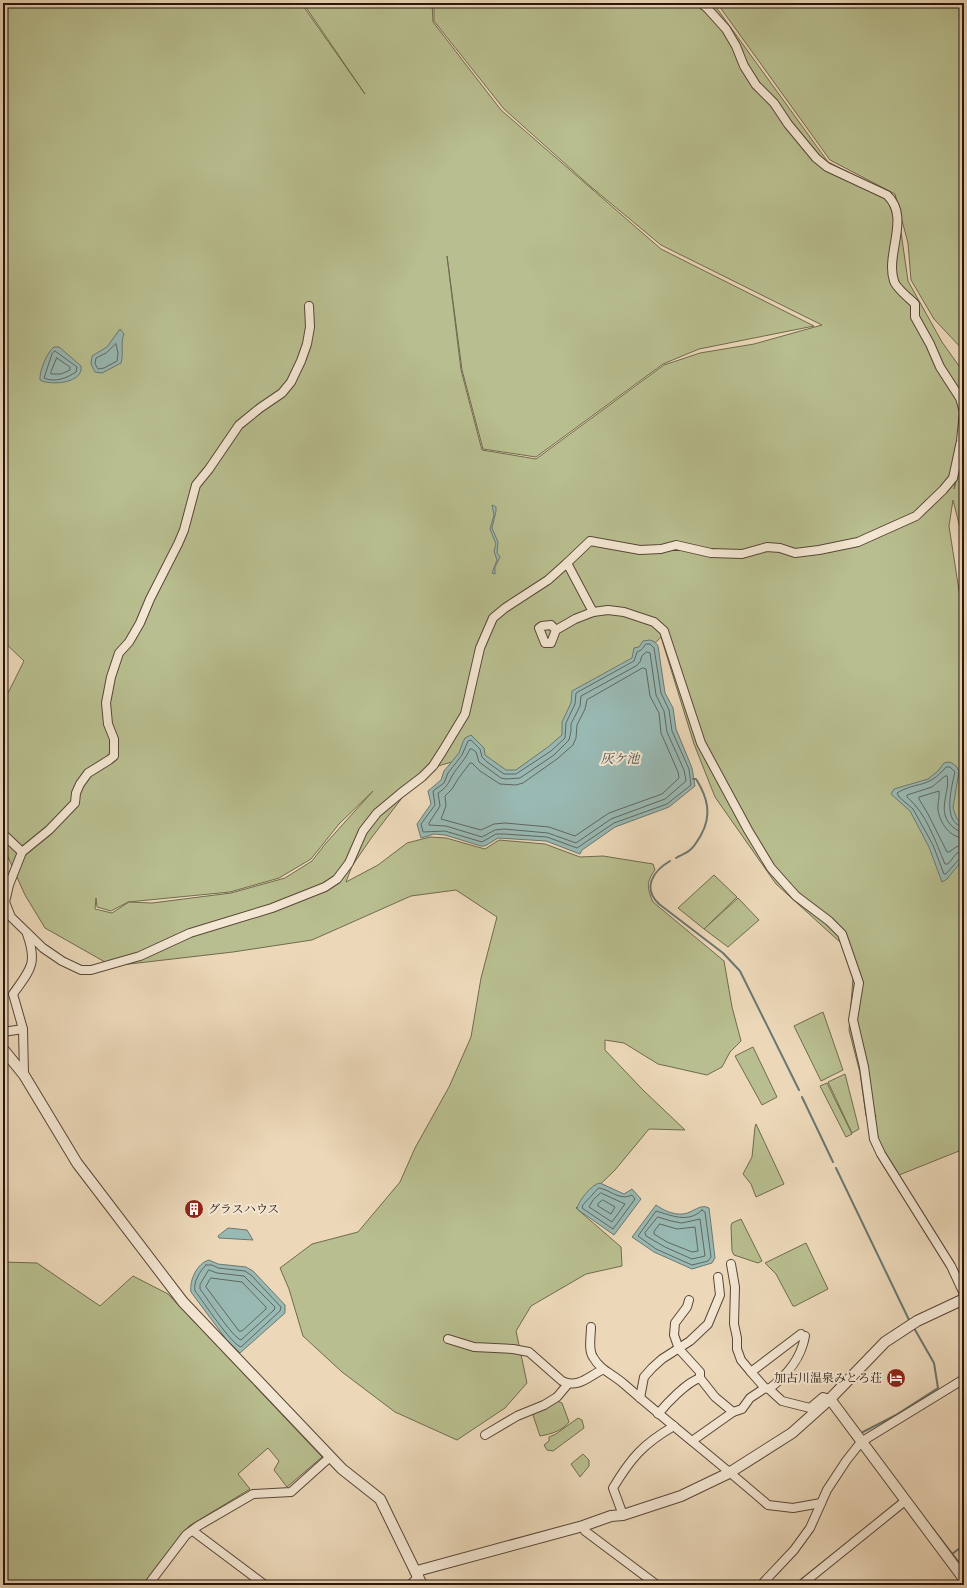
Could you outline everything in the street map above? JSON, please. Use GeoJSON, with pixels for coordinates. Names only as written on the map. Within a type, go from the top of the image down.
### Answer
{"type":"FeatureCollection","features":[{"type":"Feature","properties":{"kind":"street"},"geometry":{"type":"LineString","coordinates":[[309,306],[310,327],[307,344],[291,382],[282,393],[239,425],[209,469],[196,485],[184,530],[178,544],[150,599],[140,623],[129,642],[120,653],[111,677],[106,703],[108,724],[114,739],[114,756],[88,772],[80,784],[76,794],[75,803],[49,830],[22,852],[9,885],[5,902],[11,917],[43,948],[62,961],[82,970],[91,970],[140,956],[190,934],[272,908],[325,887],[337,879],[349,863],[363,831],[378,813],[422,777],[433,766],[442,752],[464,714],[480,648],[493,618],[505,608],[548,580],[590,541],[640,550],[661,550],[676,545],[701,551],[742,554],[767,547],[780,548],[795,553],[845,546],[873,536],[916,516],[943,490],[953,478],[961,441],[964,412],[960,398],[940,367],[930,344],[915,317],[915,304],[894,283],[892,271],[898,222],[893,202],[886,196],[827,167],[816,158],[791,129],[774,103],[756,84],[744,66],[736,46],[726,29],[701,3]]}},
{"type":"Feature","properties":{"kind":"street"},"geometry":{"type":"LineString","coordinates":[[567,563],[593,612]]}},
{"type":"Feature","properties":{"kind":"street"},"geometry":{"type":"LineString","coordinates":[[556,630],[575,619],[593,612],[608,610],[624,612],[654,622],[664,631],[701,743],[748,830],[771,868],[796,896],[829,921],[842,934],[859,984],[853,1020],[864,1068],[874,1139],[881,1154],[951,1266],[964,1294]]}},
{"type":"Feature","properties":{"kind":"street"},"geometry":{"type":"LineString","coordinates":[[3,834],[22,852]]}},
{"type":"Feature","properties":{"kind":"street"},"geometry":{"type":"LineString","coordinates":[[24,1075],[23,1029],[13,994],[30,971],[33,950],[26,930]]}},
{"type":"Feature","properties":{"kind":"street"},"geometry":{"type":"LineString","coordinates":[[3,1032],[23,1029]]}},
{"type":"Feature","properties":{"kind":"street"},"geometry":{"type":"LineString","coordinates":[[3,1049],[24,1075],[77,1163],[183,1302],[330,1457],[342,1469],[380,1499],[419,1577]]}},
{"type":"Feature","properties":{"kind":"street"},"geometry":{"type":"LineString","coordinates":[[731,1264],[735,1287],[734,1324],[737,1338],[737,1349],[741,1360],[767,1388],[782,1401],[810,1408],[823,1397],[830,1399],[904,1501],[964,1579]]}},
{"type":"Feature","properties":{"kind":"street"},"geometry":{"type":"LineString","coordinates":[[640,1398],[644,1377],[662,1359],[679,1349],[701,1332],[711,1318],[720,1295],[718,1277]]}},
{"type":"Feature","properties":{"kind":"street"},"geometry":{"type":"LineString","coordinates":[[410,1585],[419,1577],[611,1516],[623,1515],[680,1496],[729,1472],[792,1433],[830,1399],[885,1342],[917,1321],[964,1299]]}},
{"type":"Feature","properties":{"kind":"street"},"geometry":{"type":"LineString","coordinates":[[689,1300],[687,1307],[675,1323],[674,1335],[679,1349],[700,1372],[700,1378],[715,1397],[733,1412]]}},
{"type":"Feature","properties":{"kind":"street"},"geometry":{"type":"LineString","coordinates":[[591,1327],[592,1356],[602,1370],[610,1372],[658,1414],[768,1505],[793,1508],[821,1503]]}},
{"type":"Feature","properties":{"kind":"street"},"geometry":{"type":"LineString","coordinates":[[692,1441],[733,1412],[734,1413],[742,1409],[750,1398],[780,1380],[791,1368],[801,1352],[803,1335],[752,1372]]}},
{"type":"Feature","properties":{"kind":"street"},"geometry":{"type":"LineString","coordinates":[[448,1339],[474,1347],[513,1349],[529,1352],[562,1381],[568,1384],[582,1383],[602,1370]]}},
{"type":"Feature","properties":{"kind":"street"},"geometry":{"type":"LineString","coordinates":[[658,1414],[668,1401],[694,1380],[700,1378]]}},
{"type":"Feature","properties":{"kind":"street"},"geometry":{"type":"LineString","coordinates":[[761,1585],[794,1550],[810,1528],[821,1503],[846,1461],[861,1442],[964,1379]]}},
{"type":"Feature","properties":{"kind":"street"},"geometry":{"type":"LineString","coordinates":[[485,1435],[517,1416],[544,1405],[557,1397],[568,1384]]}},
{"type":"Feature","properties":{"kind":"street"},"geometry":{"type":"LineString","coordinates":[[623,1515],[613,1488],[634,1456],[657,1436],[674,1426]]}},
{"type":"Feature","properties":{"kind":"street"},"geometry":{"type":"LineString","coordinates":[[148,1585],[186,1535],[198,1526],[253,1494],[291,1492],[330,1457]]}},
{"type":"Feature","properties":{"kind":"street"},"geometry":{"type":"LineString","coordinates":[[801,1585],[904,1501]]}},
{"type":"Feature","properties":{"kind":"street"},"geometry":{"type":"LineString","coordinates":[[583,1526],[585,1531],[657,1585]]}},
{"type":"Feature","properties":{"kind":"street"},"geometry":{"type":"LineString","coordinates":[[193,1531],[265,1585]]}},
{"type":"Feature","properties":{"kind":"green space"},"geometry":{"type":"Polygon","coordinates":[[[3,3],[301,3],[365,94],[303,3],[432,3],[433,22],[501,110],[661,249],[814,326],[699,349],[663,364],[536,457],[483,449],[462,370],[447,256],[461,370],[482,450],[536,459],[664,365],[700,353],[754,344],[822,325],[661,245],[590,186],[504,109],[434,21],[434,3],[713,3],[828,162],[893,195],[898,211],[908,281],[942,342],[964,373],[964,442],[954,489],[964,451],[964,544],[953,500],[949,526],[960,597],[964,605],[964,1149],[899,1175],[886,1154],[878,1139],[875,1123],[876,1115],[866,1116],[860,1073],[849,1030],[853,978],[841,943],[776,884],[715,797],[694,744],[661,637],[567,735],[515,776],[472,756],[428,769],[405,794],[372,837],[352,866],[346,882],[378,865],[407,843],[430,837],[446,838],[485,849],[499,840],[545,844],[580,857],[603,856],[653,864],[655,870],[648,885],[653,902],[724,961],[732,1007],[741,1041],[730,1052],[722,1067],[707,1075],[658,1064],[624,1043],[605,1040],[605,1050],[643,1090],[685,1130],[649,1129],[615,1170],[576,1208],[621,1247],[622,1266],[586,1274],[531,1306],[516,1331],[527,1383],[505,1408],[457,1440],[395,1412],[342,1372],[303,1336],[289,1289],[280,1268],[312,1244],[358,1232],[400,1182],[415,1148],[449,1087],[471,1037],[481,978],[497,917],[456,890],[411,896],[312,940],[233,952],[112,966],[45,928],[25,895],[3,846],[3,703],[24,661],[3,641],[3,3]],[[373,791],[339,824],[311,859],[279,878],[230,892],[128,902],[111,911],[97,907],[96,898],[95,909],[112,913],[129,902],[152,903],[231,893],[285,878],[312,861],[326,843],[373,791]]]}},
{"type":"Feature","properties":{"kind":"green space"},"geometry":{"type":"Polygon","coordinates":[[[717,3],[964,3],[964,351],[934,319],[911,280],[908,243],[895,194],[830,160],[717,3]]]}},
{"type":"Feature","properties":{"kind":"green space"},"geometry":{"type":"Polygon","coordinates":[[[714,875],[737,897],[704,929],[678,908],[714,875]]]}},
{"type":"Feature","properties":{"kind":"green space"},"geometry":{"type":"Polygon","coordinates":[[[738,898],[759,920],[728,947],[704,929],[738,898]]]}},
{"type":"Feature","properties":{"kind":"green space"},"geometry":{"type":"Polygon","coordinates":[[[823,1012],[843,1070],[821,1081],[794,1026],[823,1012]]]}},
{"type":"Feature","properties":{"kind":"green space"},"geometry":{"type":"Polygon","coordinates":[[[753,1047],[777,1097],[762,1105],[735,1056],[753,1047]]]}},
{"type":"Feature","properties":{"kind":"green space"},"geometry":{"type":"Polygon","coordinates":[[[845,1074],[859,1129],[852,1133],[828,1082],[845,1074]]]}},
{"type":"Feature","properties":{"kind":"green space"},"geometry":{"type":"Polygon","coordinates":[[[827,1083],[852,1134],[846,1137],[820,1086],[827,1083]]]}},
{"type":"Feature","properties":{"kind":"green space"},"geometry":{"type":"Polygon","coordinates":[[[756,1124],[784,1184],[756,1197],[751,1184],[743,1174],[752,1157],[756,1124]]]}},
{"type":"Feature","properties":{"kind":"green space"},"geometry":{"type":"Polygon","coordinates":[[[741,1219],[762,1261],[758,1263],[734,1255],[732,1251],[731,1226],[732,1223],[741,1219]]]}},
{"type":"Feature","properties":{"kind":"green space"},"geometry":{"type":"Polygon","coordinates":[[[806,1243],[828,1289],[793,1306],[776,1274],[765,1263],[806,1243]]]}},
{"type":"Feature","properties":{"kind":"green space"},"geometry":{"type":"Polygon","coordinates":[[[3,1262],[37,1263],[100,1306],[133,1276],[168,1294],[322,1457],[287,1487],[274,1470],[279,1461],[268,1448],[238,1474],[250,1489],[189,1526],[143,1585],[3,1585],[3,1453],[6,1450],[3,1447],[3,1262]]]}},
{"type":"Feature","properties":{"kind":"green space"},"geometry":{"type":"Polygon","coordinates":[[[557,1401],[562,1403],[569,1422],[556,1432],[540,1436],[532,1412],[557,1401]]]}},
{"type":"Feature","properties":{"kind":"green space"},"geometry":{"type":"Polygon","coordinates":[[[578,1418],[582,1420],[584,1428],[553,1451],[547,1450],[544,1445],[549,1441],[549,1437],[556,1434],[578,1418]]]}},
{"type":"Feature","properties":{"kind":"green space"},"geometry":{"type":"Polygon","coordinates":[[[583,1454],[589,1460],[589,1466],[580,1477],[571,1464],[583,1454]]]}},
{"type":"Feature","properties":{"kind":"water"},"geometry":{"type":"Polygon","coordinates":[[[120,329],[124,334],[122,341],[121,363],[102,373],[95,372],[91,364],[92,356],[107,347],[120,329]]]}},
{"type":"Feature","properties":{"kind":"water"},"geometry":{"type":"Polygon","coordinates":[[[54,347],[59,347],[81,366],[81,372],[77,376],[66,382],[59,383],[51,383],[40,380],[44,362],[54,347]]]}},
{"type":"Feature","properties":{"kind":"water"},"geometry":{"type":"Polygon","coordinates":[[[492,505],[496,507],[492,528],[498,542],[497,553],[500,557],[495,567],[495,574],[492,573],[497,560],[494,551],[496,544],[490,529],[494,515],[492,505]]]}},
{"type":"Feature","properties":{"kind":"water","name":"灰ケ池"},"geometry":{"type":"Polygon","coordinates":[[[650,640],[655,642],[658,646],[665,693],[673,708],[676,729],[692,768],[695,786],[669,807],[615,827],[582,850],[580,854],[546,841],[498,838],[485,846],[481,846],[445,835],[434,834],[421,838],[417,824],[431,804],[428,791],[441,780],[444,771],[459,753],[465,738],[471,735],[484,748],[485,755],[506,770],[516,770],[562,735],[562,722],[571,703],[572,691],[632,658],[634,648],[639,647],[643,641],[650,640]]]}},
{"type":"Feature","properties":{"kind":"water"},"geometry":{"type":"Polygon","coordinates":[[[950,762],[956,766],[959,771],[953,808],[957,819],[964,824],[964,858],[947,879],[942,882],[929,847],[910,811],[891,794],[894,789],[928,779],[938,771],[944,763],[950,762]]]}},
{"type":"Feature","properties":{"kind":"water"},"geometry":{"type":"Polygon","coordinates":[[[600,1183],[624,1194],[632,1189],[641,1199],[614,1235],[577,1209],[586,1193],[593,1186],[600,1183]]]}},
{"type":"Feature","properties":{"kind":"water"},"geometry":{"type":"Polygon","coordinates":[[[656,1205],[668,1212],[676,1214],[687,1213],[699,1207],[709,1208],[715,1258],[712,1263],[692,1269],[654,1252],[632,1237],[656,1205]]]}},
{"type":"Feature","properties":{"kind":"water"},"geometry":{"type":"Polygon","coordinates":[[[228,1228],[247,1230],[253,1240],[219,1238],[218,1236],[228,1228]]]}},
{"type":"Feature","properties":{"kind":"water"},"geometry":{"type":"Polygon","coordinates":[[[209,1260],[218,1264],[246,1267],[253,1271],[285,1305],[285,1313],[240,1353],[226,1339],[191,1292],[191,1283],[195,1273],[201,1265],[209,1260]]]}},
{"type":"Feature","properties":{"kind":"waterway"},"geometry":{"type":"LineString","coordinates":[[676,858],[687,853],[693,847],[701,835],[707,820],[706,800],[696,779],[693,779]]}},
{"type":"Feature","properties":{"kind":"waterway"},"geometry":{"type":"LineString","coordinates":[[670,861],[659,870],[652,880],[651,892],[654,898],[659,904],[723,953],[740,971],[799,1090]]}},
{"type":"Feature","properties":{"kind":"waterway"},"geometry":{"type":"LineString","coordinates":[[802,1097],[833,1162]]}},
{"type":"Feature","properties":{"kind":"waterway"},"geometry":{"type":"LineString","coordinates":[[836,1168],[910,1322]]}},
{"type":"Feature","properties":{"kind":"waterway"},"geometry":{"type":"LineString","coordinates":[[863,1432],[896,1415],[938,1388],[934,1363],[914,1328]]}},
{"type":"Feature","properties":{"kind":"waterway"},"geometry":{"type":"LineString","coordinates":[[930,1525],[964,1569]]}},
{"type":"Feature","properties":{"kind":"waterway"},"geometry":{"type":"LineString","coordinates":[[952,1554],[964,1545]]}},
{"type":"Feature","properties":{"kind":"place","name":"グラスハウス"},"geometry":{"type":"Point","coordinates":[194,1209]}},
{"type":"Feature","properties":{"kind":"place","name":"加古川温泉みとろ荘"},"geometry":{"type":"Point","coordinates":[896,1378]}}]}
